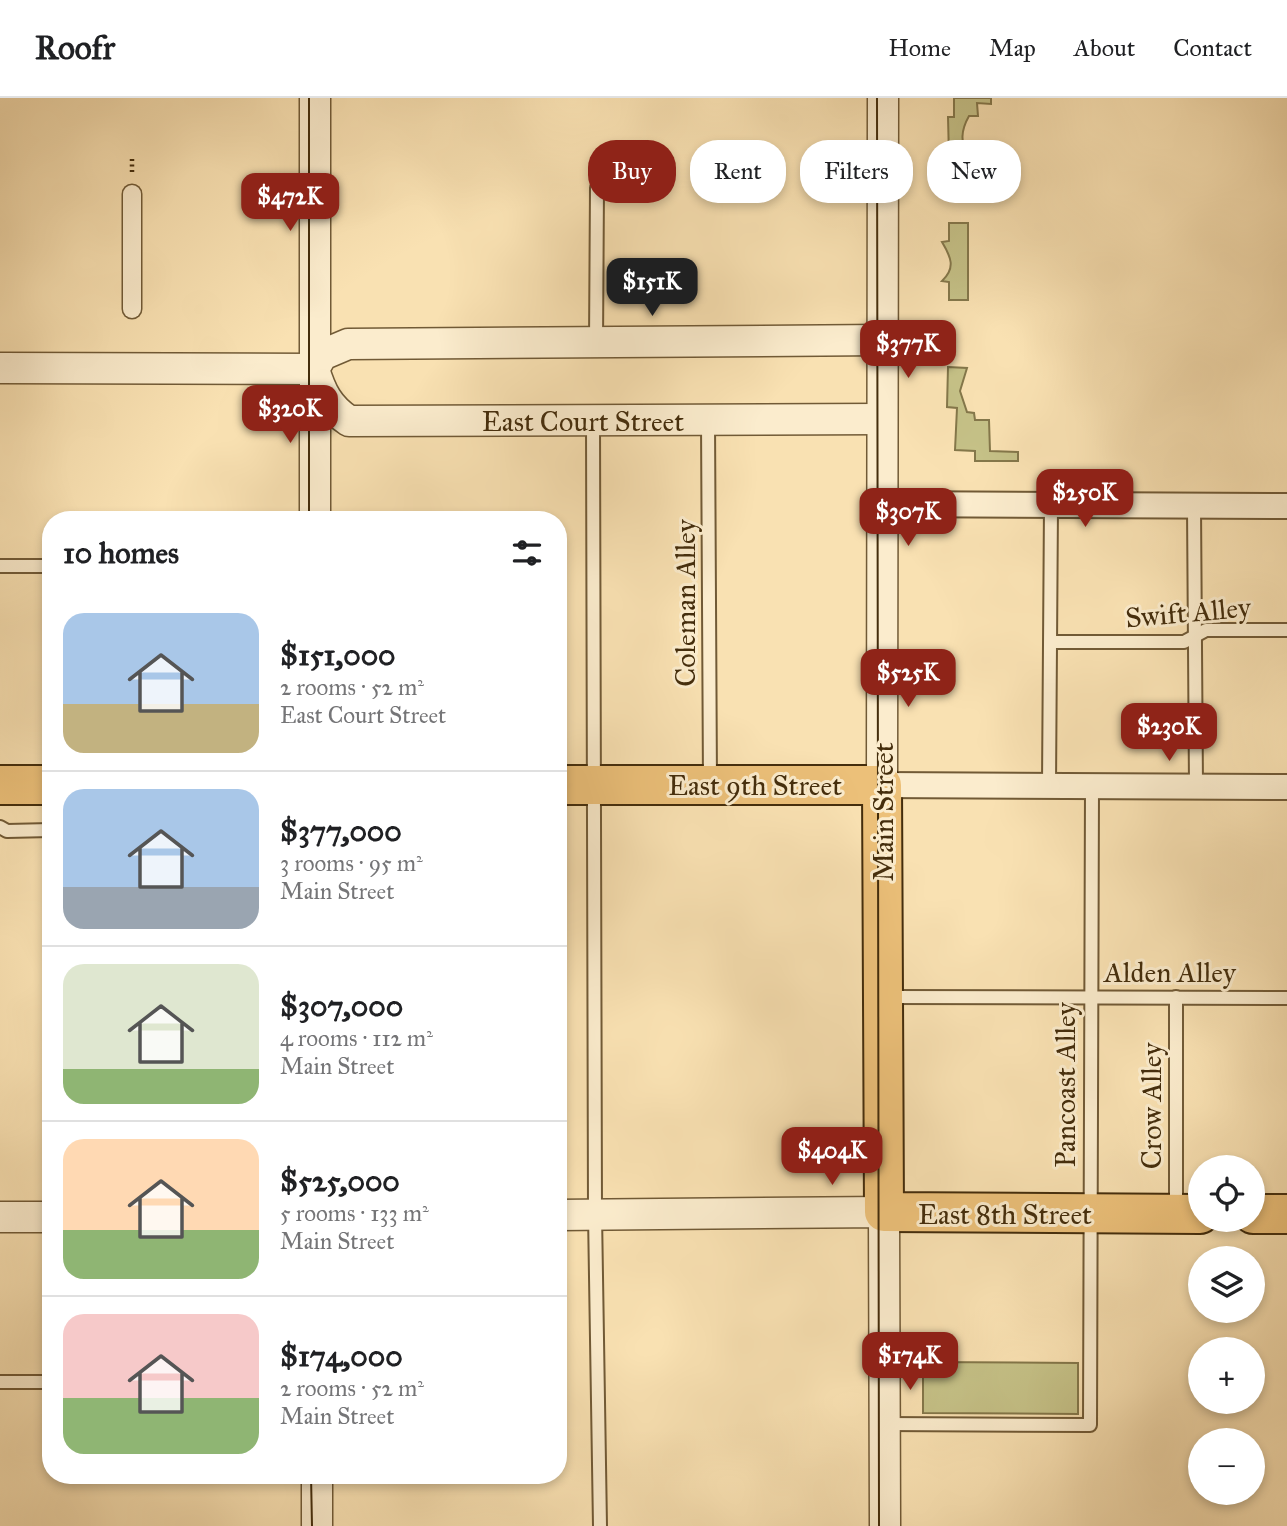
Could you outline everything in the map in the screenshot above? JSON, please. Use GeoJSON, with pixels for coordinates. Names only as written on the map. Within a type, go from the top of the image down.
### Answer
{"type":"FeatureCollection","features":[{"type":"Feature","properties":{"kind":"main road"},"geometry":{"type":"LineString","coordinates":[[0,785],[42,785]]}},
{"type":"Feature","properties":{"kind":"main road","name":"East 9th Street"},"geometry":{"type":"LineString","coordinates":[[576,785],[882,785]]}},
{"type":"Feature","properties":{"kind":"main road","name":"Main Street"},"geometry":{"type":"LineString","coordinates":[[882,785],[884,1212]]}},
{"type":"Feature","properties":{"kind":"main road","name":"East 8th Street"},"geometry":{"type":"LineString","coordinates":[[884,1212],[1188,1214]]}},
{"type":"Feature","properties":{"kind":"main road"},"geometry":{"type":"LineString","coordinates":[[1265,1214],[1287,1214]]}},
{"type":"Feature","properties":{"kind":"street"},"geometry":{"type":"LineString","coordinates":[[315,98],[315,511]]}},
{"type":"Feature","properties":{"kind":"street","name":"Main Street"},"geometry":{"type":"LineString","coordinates":[[882,785],[883,98]]}},
{"type":"Feature","properties":{"kind":"street"},"geometry":{"type":"LineString","coordinates":[[132,194],[132,309]]}},
{"type":"Feature","properties":{"kind":"street"},"geometry":{"type":"LineString","coordinates":[[314,369],[322,355],[348,344],[883,340]]}},
{"type":"Feature","properties":{"kind":"street"},"geometry":{"type":"LineString","coordinates":[[0,368],[314,369]]}},
{"type":"Feature","properties":{"kind":"street","name":"East Court Street"},"geometry":{"type":"LineString","coordinates":[[314,369],[322,394],[335,412],[349,421],[882,419]]}},
{"type":"Feature","properties":{"kind":"street"},"geometry":{"type":"LineString","coordinates":[[883,504],[1287,506]]}},
{"type":"Feature","properties":{"kind":"street","name":"East 9th Street"},"geometry":{"type":"LineString","coordinates":[[882,785],[1287,787]]}},
{"type":"Feature","properties":{"kind":"street","name":"Main Street"},"geometry":{"type":"LineString","coordinates":[[884,1212],[885,1526]]}},
{"type":"Feature","properties":{"kind":"street","name":"East 8th Street"},"geometry":{"type":"LineString","coordinates":[[567,1214],[884,1212]]}},
{"type":"Feature","properties":{"kind":"street"},"geometry":{"type":"LineString","coordinates":[[0,1217],[42,1217]]}},
{"type":"Feature","properties":{"kind":"street"},"geometry":{"type":"LineString","coordinates":[[317,1484],[317,1526]]}},
{"type":"Feature","properties":{"kind":"lane"},"geometry":{"type":"LineString","coordinates":[[596,344],[597,203]]}},
{"type":"Feature","properties":{"kind":"lane","name":"Coleman Alley"},"geometry":{"type":"LineString","coordinates":[[708,421],[710,786]]}},
{"type":"Feature","properties":{"kind":"lane"},"geometry":{"type":"LineString","coordinates":[[593,422],[576,785],[595,1214],[600,1526]]}},
{"type":"Feature","properties":{"kind":"lane"},"geometry":{"type":"LineString","coordinates":[[1049,785],[1051,506]]}},
{"type":"Feature","properties":{"kind":"lane"},"geometry":{"type":"LineString","coordinates":[[1194,507],[1195,786]]}},
{"type":"Feature","properties":{"kind":"lane"},"geometry":{"type":"LineString","coordinates":[[0,566],[42,566]]}},
{"type":"Feature","properties":{"kind":"lane","name":"Swift Alley"},"geometry":{"type":"LineString","coordinates":[[1052,642],[1184,642],[1206,630],[1287,630]]}},
{"type":"Feature","properties":{"kind":"lane","name":"Pancoast Alley"},"geometry":{"type":"LineString","coordinates":[[884,1424],[1090,1425],[1092,787]]}},
{"type":"Feature","properties":{"kind":"lane"},"geometry":{"type":"LineString","coordinates":[[0,827],[7,831],[42,830]]}},
{"type":"Feature","properties":{"kind":"lane","name":"Alden Alley"},"geometry":{"type":"LineString","coordinates":[[884,997],[1287,998]]}},
{"type":"Feature","properties":{"kind":"lane","name":"Crow Alley"},"geometry":{"type":"LineString","coordinates":[[1176,997],[1188,1214]]}},
{"type":"Feature","properties":{"kind":"lane"},"geometry":{"type":"LineString","coordinates":[[0,1382],[42,1382]]}},
{"type":"Feature","properties":{"kind":"shaded area"},"geometry":{"type":"Polygon","coordinates":[[[954,98],[991,98],[991,104],[977,103],[978,116],[969,116],[964,126],[963,140],[949,140],[948,117],[954,117],[954,98]]]}},
{"type":"Feature","properties":{"kind":"shaded area"},"geometry":{"type":"Polygon","coordinates":[[[949,223],[968,223],[968,300],[949,300],[949,282],[942,281],[951,267],[950,258],[942,242],[949,241],[949,223]]]}},
{"type":"Feature","properties":{"kind":"shaded area"},"geometry":{"type":"Polygon","coordinates":[[[948,367],[967,368],[960,391],[967,412],[974,413],[975,420],[989,420],[990,451],[1018,452],[1018,461],[975,461],[975,451],[955,450],[957,408],[947,407],[948,367]]]}},
{"type":"Feature","properties":{"kind":"shaded area"},"geometry":{"type":"Polygon","coordinates":[[[923,1362],[1078,1363],[1078,1414],[923,1413],[923,1362]]]}},
{"type":"Feature","properties":{"kind":"tram line"},"geometry":{"type":"LineString","coordinates":[[309,98],[309,511]]}},
{"type":"Feature","properties":{"kind":"tram line"},"geometry":{"type":"LineString","coordinates":[[877,98],[879,1526]]}},
{"type":"Feature","properties":{"kind":"tram line"},"geometry":{"type":"LineString","coordinates":[[311,1484],[312,1526]]}}]}
